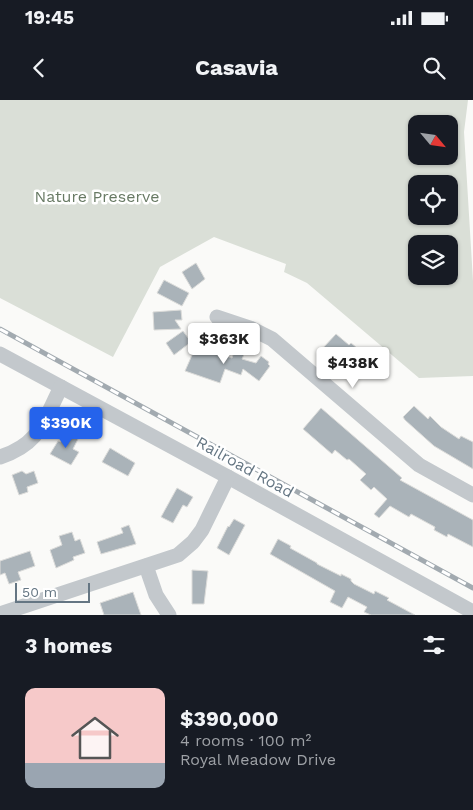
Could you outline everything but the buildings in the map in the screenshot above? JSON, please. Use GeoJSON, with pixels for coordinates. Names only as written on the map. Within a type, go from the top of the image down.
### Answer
{"type":"FeatureCollection","features":[{"type":"Feature","properties":{"kind":"street"},"geometry":{"type":"LineString","coordinates":[[217,317],[250,328],[272,339],[419,465],[473,495]]}},
{"type":"Feature","properties":{"kind":"street","name":"Railroad Road"},"geometry":{"type":"LineString","coordinates":[[0,354],[473,612]]}},
{"type":"Feature","properties":{"kind":"street"},"geometry":{"type":"LineString","coordinates":[[0,457],[28,444],[36,435],[61,387]]}},
{"type":"Feature","properties":{"kind":"street"},"geometry":{"type":"LineString","coordinates":[[0,614],[178,554],[193,542],[202,530],[228,477]]}},
{"type":"Feature","properties":{"kind":"street"},"geometry":{"type":"LineString","coordinates":[[146,566],[156,595],[169,615]]}},
{"type":"Feature","properties":{"kind":"green space","name":"Nature Preserve"},"geometry":{"type":"Polygon","coordinates":[[[0,100],[468,100],[464,132],[473,281],[473,376],[419,378],[307,283],[284,272],[286,264],[214,237],[160,267],[113,357],[0,298],[0,100]]]}},
{"type":"Feature","properties":{"kind":"railway"},"geometry":{"type":"LineString","coordinates":[[0,329],[473,588]]}}]}
